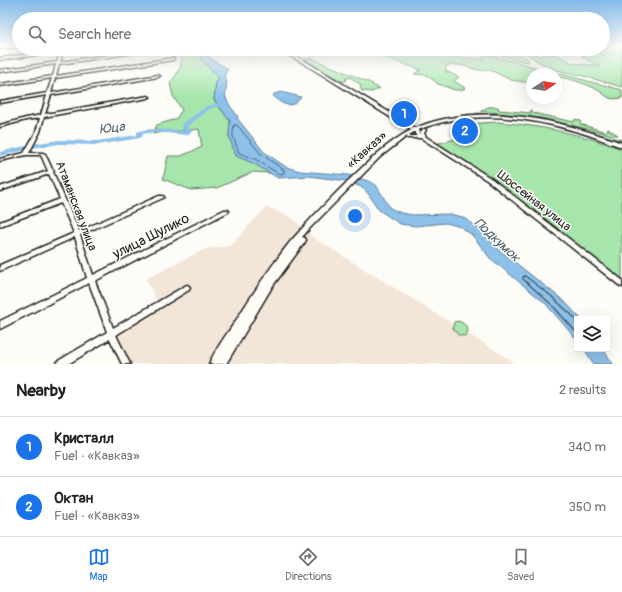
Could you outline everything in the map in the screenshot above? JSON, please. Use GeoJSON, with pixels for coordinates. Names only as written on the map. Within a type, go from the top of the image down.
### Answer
{"type":"FeatureCollection","features":[{"type":"Feature","properties":{"kind":"main road"},"geometry":{"type":"LineString","coordinates":[[306,63],[414,131]]}},
{"type":"Feature","properties":{"kind":"main road","name":"«Кавказ»"},"geometry":{"type":"LineString","coordinates":[[214,364],[285,254],[388,145],[414,131],[432,124],[455,119],[492,117],[536,121],[576,130],[622,146]]}},
{"type":"Feature","properties":{"kind":"main road"},"geometry":{"type":"LineString","coordinates":[[386,152],[393,144],[412,133],[416,127],[442,120],[455,119]]}},
{"type":"Feature","properties":{"kind":"main road","name":"«Кавказ»"},"geometry":{"type":"LineString","coordinates":[[414,131],[465,120],[512,120],[562,128],[622,146]]}},
{"type":"Feature","properties":{"kind":"main road"},"geometry":{"type":"LineString","coordinates":[[406,136],[407,130],[414,131]]}},
{"type":"Feature","properties":{"kind":"main road","name":"«Кавказ»"},"geometry":{"type":"LineString","coordinates":[[362,172],[406,136]]}},
{"type":"Feature","properties":{"kind":"main road","name":"«Кавказ»"},"geometry":{"type":"LineString","coordinates":[[221,364],[263,296],[290,256],[346,189]]}},
{"type":"Feature","properties":{"kind":"street"},"geometry":{"type":"LineString","coordinates":[[0,71],[58,63],[38,132],[26,154],[0,160]]}},
{"type":"Feature","properties":{"kind":"street"},"geometry":{"type":"LineString","coordinates":[[0,85],[147,63]]}},
{"type":"Feature","properties":{"kind":"street"},"geometry":{"type":"LineString","coordinates":[[0,102],[158,76]]}},
{"type":"Feature","properties":{"kind":"street"},"geometry":{"type":"LineString","coordinates":[[0,126],[43,116],[148,97]]}},
{"type":"Feature","properties":{"kind":"street","name":"Шоссейная улица"},"geometry":{"type":"LineString","coordinates":[[414,131],[490,180],[622,284]]}},
{"type":"Feature","properties":{"kind":"street","name":"Атаманская улица"},"geometry":{"type":"LineString","coordinates":[[26,154],[43,154],[52,171],[77,234],[91,280],[112,334],[126,364]]}},
{"type":"Feature","properties":{"kind":"street"},"geometry":{"type":"LineString","coordinates":[[0,189],[52,171]]}},
{"type":"Feature","properties":{"kind":"street"},"geometry":{"type":"LineString","coordinates":[[0,268],[161,197]]}},
{"type":"Feature","properties":{"kind":"street"},"geometry":{"type":"LineString","coordinates":[[0,224],[63,200]]}},
{"type":"Feature","properties":{"kind":"street","name":"улица Шулико"},"geometry":{"type":"LineString","coordinates":[[0,324],[91,280],[226,211]]}},
{"type":"Feature","properties":{"kind":"street"},"geometry":{"type":"LineString","coordinates":[[61,364],[187,288]]}},
{"type":"Feature","properties":{"kind":"shaded area"},"geometry":{"type":"Polygon","coordinates":[[[267,207],[292,218],[314,238],[512,361],[513,364],[119,364],[108,338],[160,307],[146,279],[205,249],[230,246],[267,207]]]}},
{"type":"Feature","properties":{"kind":"green space"},"geometry":{"type":"Polygon","coordinates":[[[181,63],[205,63],[219,78],[216,83],[214,100],[230,121],[229,136],[236,156],[253,163],[270,173],[253,172],[217,188],[191,190],[163,179],[168,156],[181,156],[202,147],[199,129],[153,134],[157,125],[176,119],[182,110],[173,96],[170,83],[181,63]]]}},
{"type":"Feature","properties":{"kind":"green space"},"geometry":{"type":"Polygon","coordinates":[[[309,63],[323,63],[380,88],[372,92],[362,91],[360,87],[361,85],[350,77],[345,79],[347,80],[343,82],[309,63]]]}},
{"type":"Feature","properties":{"kind":"green space"},"geometry":{"type":"Polygon","coordinates":[[[401,63],[520,63],[539,68],[526,68],[526,82],[511,80],[490,70],[478,70],[460,65],[447,65],[445,71],[459,77],[454,81],[465,88],[462,90],[455,90],[438,84],[427,75],[414,74],[421,70],[401,63]]]}},
{"type":"Feature","properties":{"kind":"green space"},"geometry":{"type":"Polygon","coordinates":[[[541,63],[573,63],[600,66],[594,63],[622,63],[622,87],[562,71],[562,68],[552,68],[541,63]]]}},
{"type":"Feature","properties":{"kind":"green space"},"geometry":{"type":"Polygon","coordinates":[[[562,74],[622,90],[622,98],[610,98],[592,87],[562,77],[562,74]]]}},
{"type":"Feature","properties":{"kind":"green space"},"geometry":{"type":"Polygon","coordinates":[[[488,107],[498,107],[499,110],[531,113],[530,110],[533,113],[574,122],[575,119],[581,121],[580,124],[606,132],[608,129],[618,135],[612,135],[542,118],[481,111],[488,107]]]}},
{"type":"Feature","properties":{"kind":"green space"},"geometry":{"type":"Polygon","coordinates":[[[477,113],[543,119],[622,140],[622,144],[584,131],[518,118],[473,115],[477,113]]]}},
{"type":"Feature","properties":{"kind":"green space"},"geometry":{"type":"Polygon","coordinates":[[[498,122],[561,131],[622,149],[622,281],[499,185],[435,144],[477,134],[465,124],[498,122]]]}},
{"type":"Feature","properties":{"kind":"green space"},"geometry":{"type":"Polygon","coordinates":[[[458,321],[464,324],[467,328],[468,332],[465,336],[458,335],[453,328],[454,322],[458,321]]]}},
{"type":"Feature","properties":{"kind":"water","name":"Подкумок"},"geometry":{"type":"Polygon","coordinates":[[[205,63],[218,63],[228,69],[224,76],[227,81],[226,98],[238,117],[237,118],[264,152],[286,167],[300,171],[348,175],[368,181],[376,185],[390,208],[401,213],[413,215],[450,214],[462,217],[477,227],[498,249],[564,301],[578,316],[574,316],[574,337],[545,303],[490,258],[472,235],[461,227],[446,223],[415,226],[400,224],[379,210],[367,192],[361,187],[347,181],[309,176],[278,178],[253,163],[236,156],[229,136],[230,121],[214,100],[216,83],[219,78],[205,63]]]}},
{"type":"Feature","properties":{"kind":"water"},"geometry":{"type":"Polygon","coordinates":[[[281,92],[301,97],[294,104],[287,105],[279,101],[273,95],[281,92]]]}},
{"type":"Feature","properties":{"kind":"water"},"geometry":{"type":"Polygon","coordinates":[[[586,352],[605,352],[613,364],[594,364],[586,352]]]}},
{"type":"Feature","properties":{"kind":"waterway","name":"Юца"},"geometry":{"type":"LineString","coordinates":[[0,154],[38,145],[60,142],[97,143],[140,136],[139,133],[150,130],[187,133],[190,131],[185,129],[184,125],[209,107],[226,104]]}},
{"type":"Feature","properties":{"kind":"place","name":"Кристалл"},"geometry":{"type":"Point","coordinates":[404,114]}},
{"type":"Feature","properties":{"kind":"place","name":"Октан"},"geometry":{"type":"Point","coordinates":[465,131]}}]}
